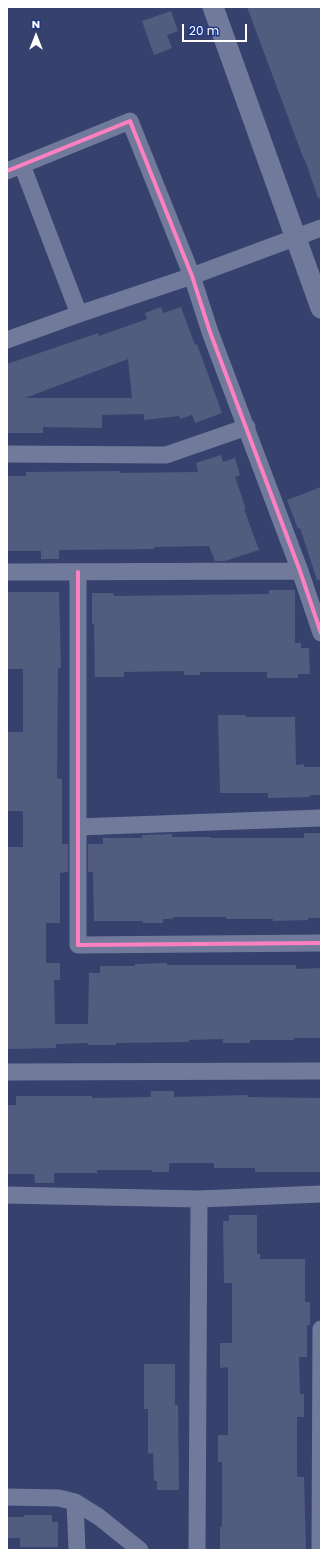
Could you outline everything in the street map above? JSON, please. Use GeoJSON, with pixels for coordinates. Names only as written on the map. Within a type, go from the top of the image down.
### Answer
{"type":"FeatureCollection","features":[{"type":"Feature","properties":{"kind":"street"},"geometry":{"type":"LineString","coordinates":[[213,7],[321,308]]}},
{"type":"Feature","properties":{"kind":"street"},"geometry":{"type":"LineString","coordinates":[[79,314],[14,168],[130,122],[192,276],[210,332],[247,427],[321,633]]}},
{"type":"Feature","properties":{"kind":"street"},"geometry":{"type":"LineString","coordinates":[[7,340],[192,276],[321,228]]}},
{"type":"Feature","properties":{"kind":"street"},"geometry":{"type":"LineString","coordinates":[[7,454],[166,455],[247,427]]}},
{"type":"Feature","properties":{"kind":"street"},"geometry":{"type":"LineString","coordinates":[[7,572],[300,571]]}},
{"type":"Feature","properties":{"kind":"street"},"geometry":{"type":"LineString","coordinates":[[78,572],[78,945],[321,944]]}},
{"type":"Feature","properties":{"kind":"street"},"geometry":{"type":"LineString","coordinates":[[78,827],[321,818]]}},
{"type":"Feature","properties":{"kind":"street"},"geometry":{"type":"LineString","coordinates":[[7,1072],[321,1071]]}},
{"type":"Feature","properties":{"kind":"street"},"geometry":{"type":"LineString","coordinates":[[7,1195],[199,1199],[321,1194]]}},
{"type":"Feature","properties":{"kind":"street"},"geometry":{"type":"LineString","coordinates":[[197,1550],[199,1199]]}},
{"type":"Feature","properties":{"kind":"street"},"geometry":{"type":"LineString","coordinates":[[320,1550],[321,1329]]}},
{"type":"Feature","properties":{"kind":"street"},"geometry":{"type":"LineString","coordinates":[[7,1497],[59,1498],[75,1502],[99,1517],[140,1550]]}},
{"type":"Feature","properties":{"kind":"street"},"geometry":{"type":"LineString","coordinates":[[75,1502],[77,1550]]}},
{"type":"Feature","properties":{"kind":"building"},"geometry":{"type":"Polygon","coordinates":[[[247,7],[321,7],[321,198],[318,198],[247,7]]]}},
{"type":"Feature","properties":{"kind":"building"},"geometry":{"type":"Polygon","coordinates":[[[171,11],[178,31],[167,35],[172,48],[154,55],[142,21],[171,11]]]}},
{"type":"Feature","properties":{"kind":"building"},"geometry":{"type":"Polygon","coordinates":[[[161,307],[163,313],[181,307],[195,345],[197,344],[222,413],[195,423],[192,415],[180,419],[179,416],[144,420],[144,414],[102,415],[102,428],[43,427],[43,433],[7,433],[7,364],[98,333],[99,336],[147,319],[145,313],[161,307]],[[128,359],[25,398],[132,398],[128,359]]]}},
{"type":"Feature","properties":{"kind":"building"},"geometry":{"type":"Polygon","coordinates":[[[221,455],[223,462],[235,458],[240,475],[235,477],[246,509],[244,509],[259,550],[225,561],[215,561],[209,546],[154,547],[154,549],[59,550],[59,559],[41,559],[41,551],[7,551],[7,476],[26,476],[26,472],[198,472],[196,463],[221,455]]]}},
{"type":"Feature","properties":{"kind":"building"},"geometry":{"type":"Polygon","coordinates":[[[321,487],[321,580],[317,580],[300,528],[298,529],[287,500],[321,487]]]}},
{"type":"Feature","properties":{"kind":"building"},"geometry":{"type":"Polygon","coordinates":[[[269,590],[295,590],[295,643],[301,643],[301,648],[309,648],[310,674],[298,674],[298,678],[267,678],[267,672],[200,672],[200,675],[184,675],[184,671],[124,672],[124,677],[95,677],[92,593],[113,593],[114,596],[269,594],[269,590]]]}},
{"type":"Feature","properties":{"kind":"building"},"geometry":{"type":"Polygon","coordinates":[[[7,592],[59,592],[61,668],[58,668],[57,778],[62,779],[62,844],[68,844],[68,872],[60,873],[60,923],[46,923],[46,963],[60,963],[60,980],[54,980],[55,1024],[88,1024],[89,973],[100,973],[100,966],[135,966],[135,964],[167,963],[167,965],[296,965],[296,969],[321,968],[321,1038],[294,1038],[294,1040],[250,1040],[250,1043],[223,1043],[223,1039],[189,1040],[189,1042],[116,1043],[116,1045],[88,1045],[88,1043],[56,1044],[56,1048],[7,1049],[7,847],[23,847],[23,811],[7,811],[7,732],[23,732],[23,669],[7,669],[7,592]]]}},
{"type":"Feature","properties":{"kind":"building"},"geometry":{"type":"Polygon","coordinates":[[[218,715],[246,715],[246,717],[295,717],[296,765],[304,764],[304,767],[321,767],[321,795],[310,795],[310,797],[268,798],[268,793],[220,793],[218,715]]]}},
{"type":"Feature","properties":{"kind":"building"},"geometry":{"type":"Polygon","coordinates":[[[304,833],[321,833],[321,918],[273,921],[273,919],[226,919],[226,917],[173,917],[173,919],[163,919],[163,923],[143,923],[143,921],[94,921],[93,872],[88,872],[88,844],[103,844],[103,838],[142,838],[142,835],[172,834],[172,837],[211,838],[304,838],[304,833]]]}},
{"type":"Feature","properties":{"kind":"building"},"geometry":{"type":"Polygon","coordinates":[[[151,1091],[174,1091],[174,1097],[248,1095],[248,1097],[321,1098],[321,1172],[255,1172],[255,1168],[214,1168],[214,1163],[169,1163],[169,1172],[152,1172],[152,1170],[97,1170],[97,1173],[54,1173],[54,1183],[35,1183],[34,1174],[7,1174],[7,1105],[16,1105],[16,1096],[92,1096],[92,1098],[151,1097],[151,1091]]]}},
{"type":"Feature","properties":{"kind":"building"},"geometry":{"type":"Polygon","coordinates":[[[229,1215],[257,1215],[257,1254],[260,1254],[260,1259],[305,1259],[305,1302],[310,1302],[310,1325],[307,1325],[307,1357],[299,1357],[300,1394],[304,1394],[304,1417],[297,1417],[297,1477],[304,1477],[306,1550],[220,1550],[220,1527],[222,1527],[222,1462],[218,1462],[218,1435],[228,1435],[228,1367],[220,1368],[220,1343],[232,1343],[232,1283],[224,1283],[223,1221],[229,1221],[229,1215]]]}},
{"type":"Feature","properties":{"kind":"building"},"geometry":{"type":"Polygon","coordinates":[[[144,1364],[175,1364],[175,1405],[178,1405],[179,1490],[157,1490],[157,1481],[154,1481],[153,1453],[148,1454],[148,1409],[144,1409],[144,1364]]]}},
{"type":"Feature","properties":{"kind":"building"},"geometry":{"type":"Polygon","coordinates":[[[24,1515],[52,1515],[52,1522],[58,1522],[58,1547],[20,1547],[20,1538],[7,1538],[7,1517],[24,1517],[24,1515]]]}},
{"type":"Feature","properties":{"kind":"cycle path"},"geometry":{"type":"LineString","coordinates":[[7,171],[130,121],[192,276],[210,332],[300,571],[321,633]]}},
{"type":"Feature","properties":{"kind":"cycle path"},"geometry":{"type":"LineString","coordinates":[[78,572],[78,945],[321,943]]}}]}
